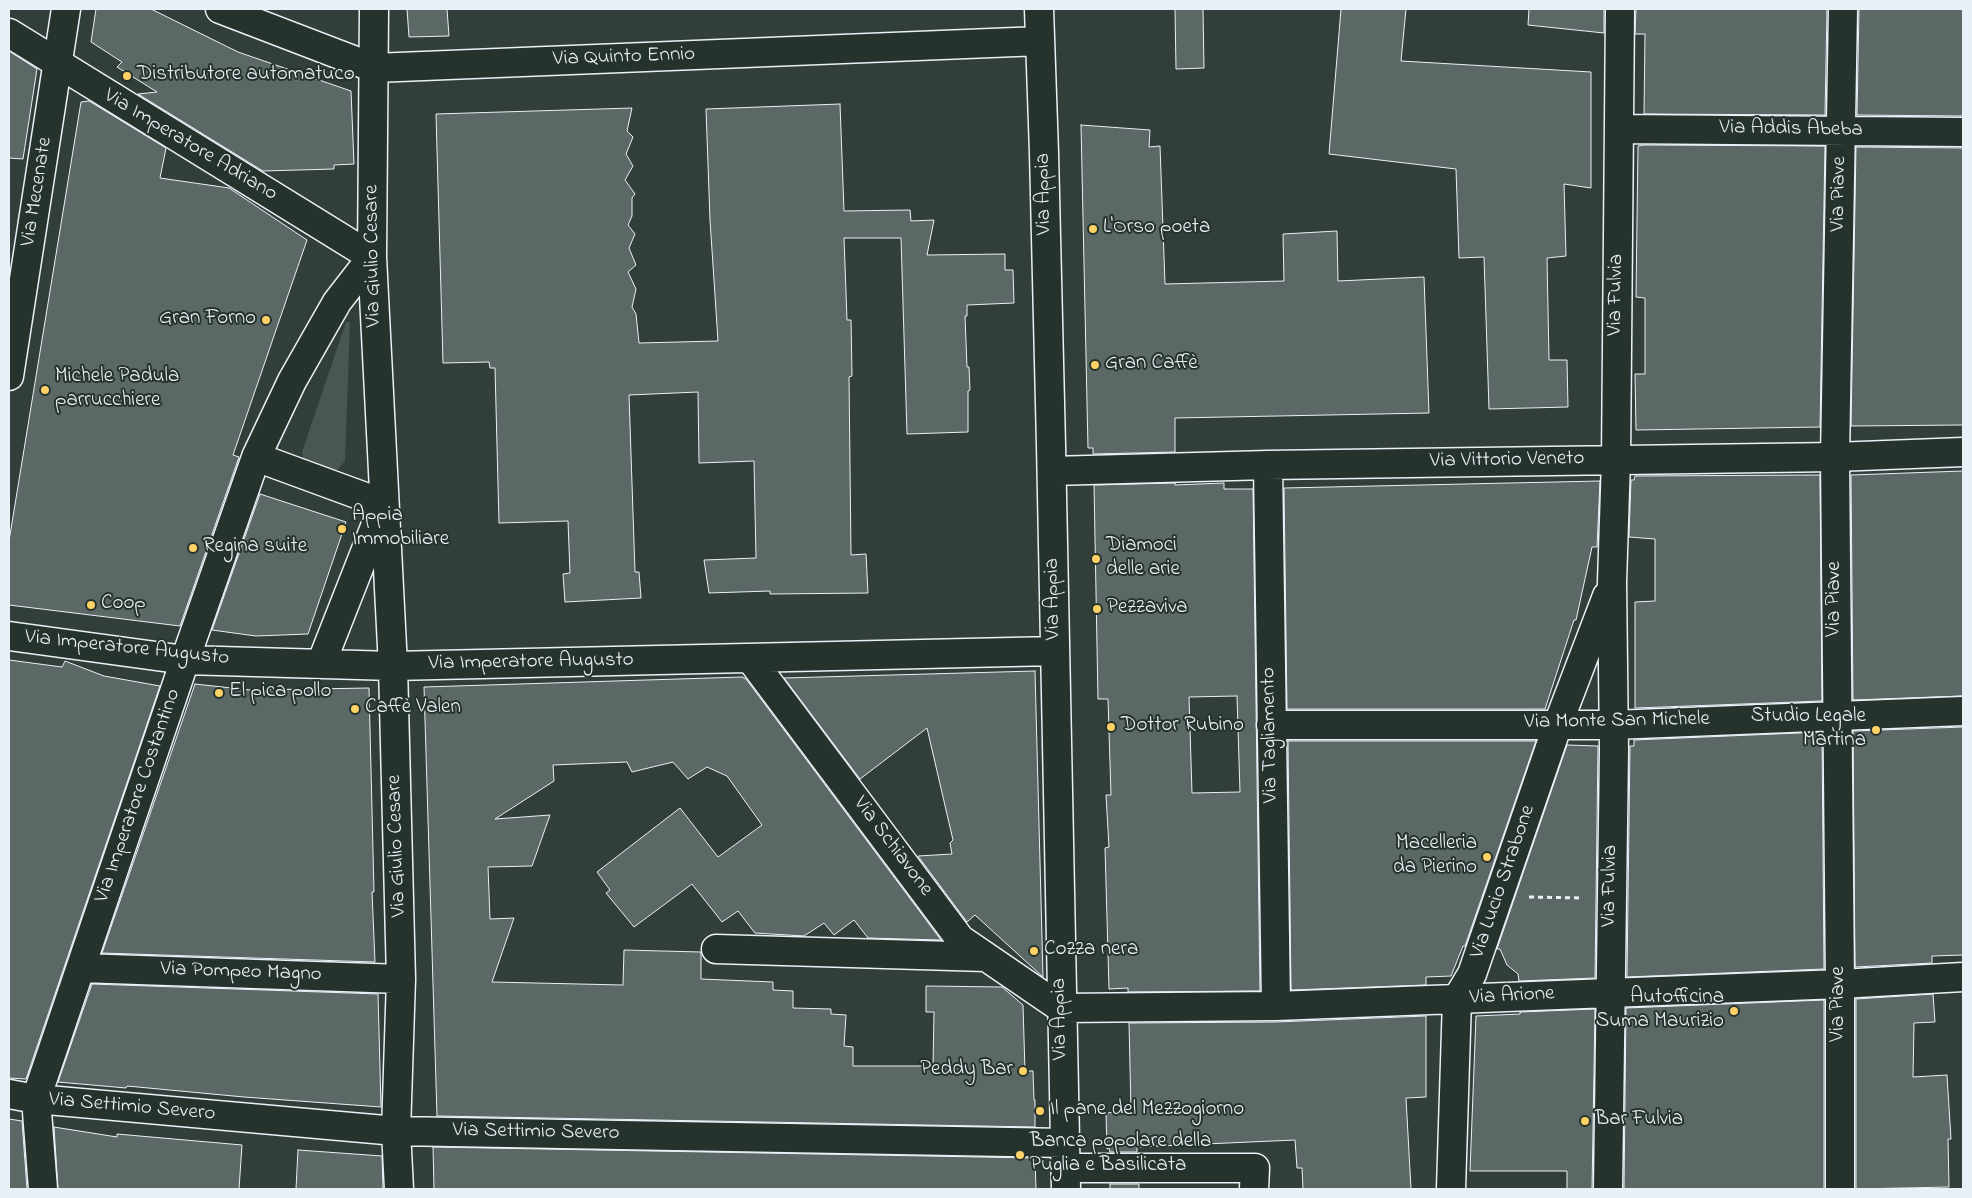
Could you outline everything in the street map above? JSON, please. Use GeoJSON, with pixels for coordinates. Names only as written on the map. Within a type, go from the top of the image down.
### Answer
{"type":"FeatureCollection","features":[{"type":"Feature","properties":{"kind":"street","name":"Via Mecenate"},"geometry":{"type":"LineString","coordinates":[[9,376],[66,9]]}},
{"type":"Feature","properties":{"kind":"street","name":"Via Quinto Ennio"},"geometry":{"type":"LineString","coordinates":[[220,9],[374,68],[1040,41]]}},
{"type":"Feature","properties":{"kind":"street","name":"Via Giulio Cesare"},"geometry":{"type":"LineString","coordinates":[[374,9],[372,257],[393,666],[401,979],[396,1130],[399,1189]]}},
{"type":"Feature","properties":{"kind":"street","name":"Via Appia"},"geometry":{"type":"LineString","coordinates":[[1039,9],[1052,470],[1065,1167]]}},
{"type":"Feature","properties":{"kind":"street","name":"Via Fulvia"},"geometry":{"type":"LineString","coordinates":[[1608,1189],[1613,724],[1612,582],[1616,460],[1620,9]]}},
{"type":"Feature","properties":{"kind":"street","name":"Via Piave"},"geometry":{"type":"LineString","coordinates":[[1840,1189],[1835,457],[1844,9]]}},
{"type":"Feature","properties":{"kind":"street","name":"Via Imperatore Adriano"},"geometry":{"type":"LineString","coordinates":[[9,33],[58,65],[372,257]]}},
{"type":"Feature","properties":{"kind":"street","name":"Via Addis Abeba"},"geometry":{"type":"LineString","coordinates":[[1619,129],[1963,132]]}},
{"type":"Feature","properties":{"kind":"street","name":"Via Imperatore Costantino"},"geometry":{"type":"LineString","coordinates":[[43,1189],[36,1099],[185,660],[256,458],[292,381],[337,302],[372,257]]}},
{"type":"Feature","properties":{"kind":"street","name":"Via Vittorio Veneto"},"geometry":{"type":"LineString","coordinates":[[1052,470],[1835,457],[1963,452]]}},
{"type":"Feature","properties":{"kind":"street"},"geometry":{"type":"LineString","coordinates":[[256,458],[384,504]]}},
{"type":"Feature","properties":{"kind":"street","name":"Via Tagliamento"},"geometry":{"type":"LineString","coordinates":[[1268,465],[1276,1006]]}},
{"type":"Feature","properties":{"kind":"street","name":"Via Giulio Cesare"},"geometry":{"type":"LineString","coordinates":[[321,664],[384,504]]}},
{"type":"Feature","properties":{"kind":"street","name":"Via Fulvia"},"geometry":{"type":"LineString","coordinates":[[1558,724],[1612,582]]}},
{"type":"Feature","properties":{"kind":"street","name":"Via Imperatore Augusto"},"geometry":{"type":"LineString","coordinates":[[9,636],[185,660],[393,666],[1055,651]]}},
{"type":"Feature","properties":{"kind":"street","name":"Via Schiavone"},"geometry":{"type":"LineString","coordinates":[[750,658],[960,939],[1061,1008]]}},
{"type":"Feature","properties":{"kind":"street","name":"Via Monte San Michele"},"geometry":{"type":"LineString","coordinates":[[1271,725],[1613,724],[1963,711]]}},
{"type":"Feature","properties":{"kind":"street","name":"Via Lucio Strabone"},"geometry":{"type":"LineString","coordinates":[[1451,1189],[1458,999],[1472,974],[1558,724]]}},
{"type":"Feature","properties":{"kind":"street"},"geometry":{"type":"LineString","coordinates":[[716,949],[986,956]]}},
{"type":"Feature","properties":{"kind":"street","name":"Via Pompeo Magno"},"geometry":{"type":"LineString","coordinates":[[81,968],[401,979]]}},
{"type":"Feature","properties":{"kind":"street","name":"Via Arione"},"geometry":{"type":"LineString","coordinates":[[1061,1008],[1276,1006],[1840,984],[1963,977]]}},
{"type":"Feature","properties":{"kind":"street","name":"Via Settimio Severo"},"geometry":{"type":"LineString","coordinates":[[9,1094],[36,1099],[396,1130],[1065,1167],[1255,1168],[1254,1189]]}},
{"type":"Feature","properties":{"kind":"path"},"geometry":{"type":"LineString","coordinates":[[1498,897],[1611,898]]}},
{"type":"Feature","properties":{"kind":"shaded area"},"geometry":{"type":"Polygon","coordinates":[[[346,322],[350,322],[345,461],[334,473],[304,465],[302,452],[346,322]]]}},
{"type":"Feature","properties":{"kind":"building"},"geometry":{"type":"Polygon","coordinates":[[[96,9],[151,9],[238,52],[351,91],[354,164],[334,165],[334,169],[263,171],[138,94],[157,92],[117,67],[122,62],[91,42],[96,9]]]}},
{"type":"Feature","properties":{"kind":"building"},"geometry":{"type":"Polygon","coordinates":[[[407,9],[447,9],[449,36],[409,37],[407,9]]]}},
{"type":"Feature","properties":{"kind":"building"},"geometry":{"type":"Polygon","coordinates":[[[1175,9],[1203,9],[1204,68],[1176,69],[1175,9]]]}},
{"type":"Feature","properties":{"kind":"building"},"geometry":{"type":"Polygon","coordinates":[[[1341,9],[1406,9],[1401,61],[1591,72],[1591,188],[1564,184],[1566,256],[1547,258],[1549,360],[1567,360],[1568,407],[1489,409],[1484,257],[1459,258],[1456,169],[1329,154],[1341,9]]]}},
{"type":"Feature","properties":{"kind":"building"},"geometry":{"type":"Polygon","coordinates":[[[1529,9],[1604,9],[1604,33],[1528,25],[1529,9]]]}},
{"type":"Feature","properties":{"kind":"building"},"geometry":{"type":"Polygon","coordinates":[[[1636,9],[1827,9],[1825,115],[1644,114],[1645,34],[1635,34],[1636,9]]]}},
{"type":"Feature","properties":{"kind":"building"},"geometry":{"type":"Polygon","coordinates":[[[1859,9],[1963,9],[1963,116],[1857,115],[1859,9]]]}},
{"type":"Feature","properties":{"kind":"building"},"geometry":{"type":"Polygon","coordinates":[[[9,51],[37,69],[23,159],[9,158],[9,51]]]}},
{"type":"Feature","properties":{"kind":"building"},"geometry":{"type":"Polygon","coordinates":[[[89,101],[166,148],[160,178],[229,188],[307,240],[233,455],[239,457],[180,626],[9,605],[9,541],[81,102],[89,101]]]}},
{"type":"Feature","properties":{"kind":"building"},"geometry":{"type":"Polygon","coordinates":[[[840,104],[844,211],[910,210],[911,221],[934,220],[927,255],[1005,254],[1005,270],[1013,270],[1014,303],[967,305],[967,316],[965,316],[970,390],[968,391],[968,432],[907,434],[901,238],[844,238],[847,320],[851,320],[852,376],[849,377],[851,555],[866,554],[868,593],[770,594],[770,591],[709,593],[704,560],[756,558],[754,461],[699,463],[698,392],[629,395],[635,572],[639,572],[641,598],[565,602],[563,574],[570,573],[568,521],[499,523],[495,368],[490,368],[489,362],[443,363],[436,114],[632,108],[627,131],[633,137],[626,154],[633,166],[625,180],[635,194],[632,198],[632,216],[628,225],[635,234],[629,248],[636,265],[628,272],[636,289],[632,307],[636,314],[639,343],[718,341],[710,220],[706,109],[840,104]]]}},
{"type":"Feature","properties":{"kind":"building"},"geometry":{"type":"Polygon","coordinates":[[[1081,125],[1150,130],[1149,147],[1160,146],[1165,284],[1284,281],[1283,234],[1337,231],[1338,281],[1424,277],[1429,413],[1175,418],[1175,452],[1093,454],[1093,448],[1088,448],[1081,125]]]}},
{"type":"Feature","properties":{"kind":"building"},"geometry":{"type":"Polygon","coordinates":[[[1638,146],[1825,146],[1820,427],[1636,430],[1635,374],[1645,374],[1645,298],[1636,297],[1638,146]]]}},
{"type":"Feature","properties":{"kind":"building"},"geometry":{"type":"Polygon","coordinates":[[[1856,147],[1963,148],[1963,425],[1851,426],[1856,147]]]}},
{"type":"Feature","properties":{"kind":"building"},"geometry":{"type":"Polygon","coordinates":[[[1963,471],[1963,696],[1853,700],[1851,475],[1963,471]]]}},
{"type":"Feature","properties":{"kind":"building"},"geometry":{"type":"Polygon","coordinates":[[[1820,475],[1822,701],[1635,708],[1635,602],[1655,601],[1655,539],[1629,537],[1631,480],[1634,480],[1635,476],[1820,475]]]}},
{"type":"Feature","properties":{"kind":"building"},"geometry":{"type":"Polygon","coordinates":[[[1600,481],[1597,547],[1592,547],[1576,620],[1574,620],[1545,709],[1287,709],[1284,488],[1600,481]]]}},
{"type":"Feature","properties":{"kind":"building"},"geometry":{"type":"Polygon","coordinates":[[[1224,483],[1224,489],[1253,489],[1260,991],[1128,992],[1128,988],[1109,989],[1105,848],[1109,847],[1106,795],[1111,795],[1108,699],[1098,699],[1094,485],[1224,483]],[[1237,696],[1189,697],[1192,793],[1240,792],[1237,696]]]}},
{"type":"Feature","properties":{"kind":"building"},"geometry":{"type":"Polygon","coordinates":[[[260,494],[346,522],[308,634],[256,636],[212,630],[260,494]]]}},
{"type":"Feature","properties":{"kind":"building"},"geometry":{"type":"Polygon","coordinates":[[[9,660],[62,667],[65,661],[104,676],[160,686],[26,1079],[9,1078],[9,660]]]}},
{"type":"Feature","properties":{"kind":"building"},"geometry":{"type":"Polygon","coordinates":[[[1035,671],[1043,977],[975,915],[967,922],[918,856],[952,854],[950,843],[953,840],[927,728],[860,779],[784,678],[1035,671]]]}},
{"type":"Feature","properties":{"kind":"building"},"geometry":{"type":"Polygon","coordinates":[[[742,677],[746,679],[941,940],[868,938],[854,920],[834,935],[824,923],[804,936],[755,933],[738,911],[722,922],[692,884],[634,927],[606,893],[610,890],[597,872],[680,808],[718,857],[762,825],[727,776],[707,767],[688,779],[673,762],[632,772],[627,762],[553,765],[554,781],[495,819],[550,815],[532,866],[488,867],[490,919],[514,918],[492,982],[623,985],[624,950],[701,952],[701,979],[773,982],[773,990],[793,991],[793,1008],[831,1009],[831,1014],[846,1015],[844,1046],[853,1047],[853,1066],[933,1066],[934,1012],[926,1012],[926,986],[1002,987],[1023,1005],[1025,1071],[1033,1071],[1035,1127],[437,1116],[424,687],[742,677]]]}},
{"type":"Feature","properties":{"kind":"building"},"geometry":{"type":"Polygon","coordinates":[[[195,684],[250,690],[369,688],[375,962],[102,953],[195,684]]]}},
{"type":"Feature","properties":{"kind":"building"},"geometry":{"type":"Polygon","coordinates":[[[1963,727],[1963,955],[1932,956],[1932,963],[1855,967],[1853,731],[1963,727]]]}},
{"type":"Feature","properties":{"kind":"building"},"geometry":{"type":"Polygon","coordinates":[[[1822,732],[1824,969],[1627,977],[1630,746],[1634,746],[1634,740],[1822,732]]]}},
{"type":"Feature","properties":{"kind":"building"},"geometry":{"type":"Polygon","coordinates":[[[1288,741],[1536,741],[1465,946],[1463,946],[1451,976],[1426,977],[1426,985],[1291,990],[1288,741]]]}},
{"type":"Feature","properties":{"kind":"building"},"geometry":{"type":"Polygon","coordinates":[[[1567,745],[1598,746],[1595,978],[1519,981],[1518,974],[1507,965],[1500,949],[1497,949],[1567,745]]]}},
{"type":"Feature","properties":{"kind":"building"},"geometry":{"type":"Polygon","coordinates":[[[92,984],[378,994],[381,1107],[58,1082],[92,984]]]}},
{"type":"Feature","properties":{"kind":"building"},"geometry":{"type":"Polygon","coordinates":[[[1933,994],[1935,1022],[1914,1023],[1913,1077],[1947,1075],[1951,1139],[1948,1139],[1949,1187],[1856,1189],[1856,999],[1933,994]]]}},
{"type":"Feature","properties":{"kind":"building"},"geometry":{"type":"Polygon","coordinates":[[[1824,1000],[1824,1189],[1624,1189],[1626,1008],[1824,1000]]]}},
{"type":"Feature","properties":{"kind":"building"},"geometry":{"type":"Polygon","coordinates":[[[1595,1009],[1592,1189],[1567,1189],[1567,1171],[1470,1171],[1476,1016],[1595,1009]]]}},
{"type":"Feature","properties":{"kind":"building"},"geometry":{"type":"Polygon","coordinates":[[[1426,1016],[1426,1097],[1406,1098],[1411,1189],[1303,1189],[1302,1168],[1297,1168],[1295,1140],[1137,1147],[1137,1152],[1110,1152],[1109,1148],[1107,1149],[1106,1113],[1131,1111],[1129,1023],[1276,1022],[1426,1016]]]}},
{"type":"Feature","properties":{"kind":"building"},"geometry":{"type":"Polygon","coordinates":[[[9,1119],[22,1121],[27,1189],[9,1189],[9,1119]]]}},
{"type":"Feature","properties":{"kind":"building"},"geometry":{"type":"Polygon","coordinates":[[[54,1127],[117,1137],[117,1134],[242,1145],[239,1189],[58,1189],[54,1127]]]}},
{"type":"Feature","properties":{"kind":"building"},"geometry":{"type":"Polygon","coordinates":[[[433,1147],[1035,1158],[1036,1189],[434,1189],[433,1147]]]}},
{"type":"Feature","properties":{"kind":"building"},"geometry":{"type":"Polygon","coordinates":[[[298,1150],[382,1156],[383,1189],[296,1189],[298,1150]]]}},
{"type":"Feature","properties":{"kind":"building"},"geometry":{"type":"Polygon","coordinates":[[[1110,1184],[1139,1184],[1139,1189],[1110,1189],[1110,1184]]]}},
{"type":"Feature","properties":{"kind":"place","name":"Distributore automatuco"},"geometry":{"type":"Point","coordinates":[127,76]}},
{"type":"Feature","properties":{"kind":"place","name":"L'Orso poeta"},"geometry":{"type":"Point","coordinates":[1093,229]}},
{"type":"Feature","properties":{"kind":"place","name":"Gran Forno"},"geometry":{"type":"Point","coordinates":[266,320]}},
{"type":"Feature","properties":{"kind":"place","name":"Gran Caffè"},"geometry":{"type":"Point","coordinates":[1095,365]}},
{"type":"Feature","properties":{"kind":"place","name":"Michele Padula parrucchiere"},"geometry":{"type":"Point","coordinates":[45,390]}},
{"type":"Feature","properties":{"kind":"place","name":"Appia Immobiliare"},"geometry":{"type":"Point","coordinates":[342,529]}},
{"type":"Feature","properties":{"kind":"place","name":"Regina suite"},"geometry":{"type":"Point","coordinates":[193,548]}},
{"type":"Feature","properties":{"kind":"place","name":"Diamoci delle arie"},"geometry":{"type":"Point","coordinates":[1096,559]}},
{"type":"Feature","properties":{"kind":"place","name":"Coop"},"geometry":{"type":"Point","coordinates":[91,605]}},
{"type":"Feature","properties":{"kind":"place","name":"Pezzaviva"},"geometry":{"type":"Point","coordinates":[1097,609]}},
{"type":"Feature","properties":{"kind":"place","name":"El pica pollo"},"geometry":{"type":"Point","coordinates":[219,693]}},
{"type":"Feature","properties":{"kind":"place","name":"Caffè Valen"},"geometry":{"type":"Point","coordinates":[355,709]}},
{"type":"Feature","properties":{"kind":"place","name":"Dottor Rubino"},"geometry":{"type":"Point","coordinates":[1111,727]}},
{"type":"Feature","properties":{"kind":"place","name":"Studio Legale Martina"},"geometry":{"type":"Point","coordinates":[1876,730]}},
{"type":"Feature","properties":{"kind":"place","name":"Macelleria da Pierino"},"geometry":{"type":"Point","coordinates":[1487,857]}},
{"type":"Feature","properties":{"kind":"place","name":"Cozza nera"},"geometry":{"type":"Point","coordinates":[1034,951]}},
{"type":"Feature","properties":{"kind":"place","name":"Autofficina Suma Maurizio"},"geometry":{"type":"Point","coordinates":[1734,1011]}},
{"type":"Feature","properties":{"kind":"place","name":"Peddy Bar"},"geometry":{"type":"Point","coordinates":[1023,1071]}},
{"type":"Feature","properties":{"kind":"place","name":"Il pane del Mezzogiorno"},"geometry":{"type":"Point","coordinates":[1040,1111]}},
{"type":"Feature","properties":{"kind":"place","name":"Bar Fulvia"},"geometry":{"type":"Point","coordinates":[1585,1121]}},
{"type":"Feature","properties":{"kind":"place","name":"Banca popolare della Puglia e Basilicata"},"geometry":{"type":"Point","coordinates":[1020,1155]}}]}
